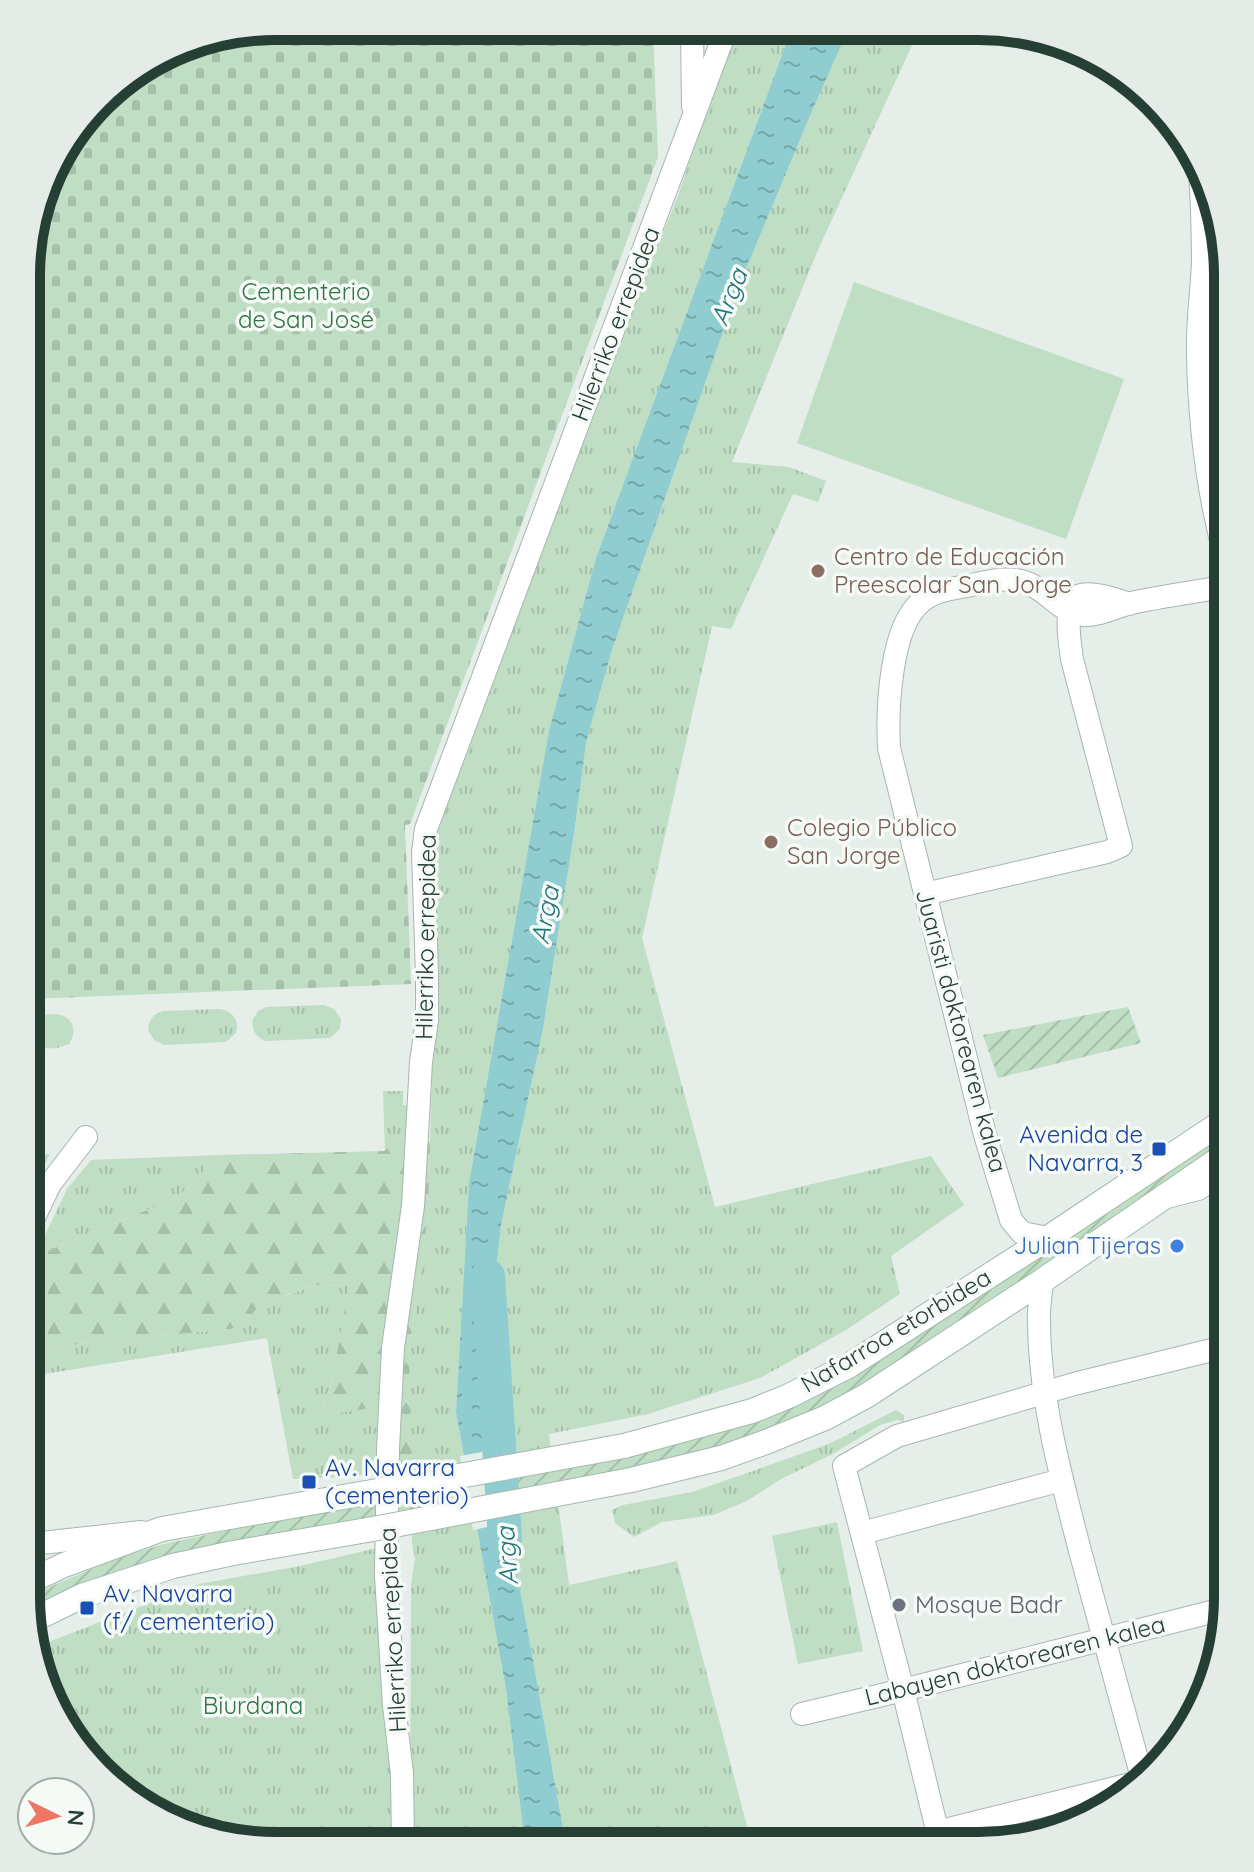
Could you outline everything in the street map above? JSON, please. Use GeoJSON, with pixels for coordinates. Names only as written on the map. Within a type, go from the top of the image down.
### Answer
{"type":"FeatureCollection","features":[{"type":"Feature","properties":{"kind":"main road"},"geometry":{"type":"LineString","coordinates":[[1202,203],[1204,260],[1200,380],[1207,464],[1214,502]]}},
{"type":"Feature","properties":{"kind":"main road","name":"Nafarroa etorbidea"},"geometry":{"type":"LineString","coordinates":[[162,1529],[624,1446],[741,1414],[789,1396],[850,1365],[1213,1128]]}},
{"type":"Feature","properties":{"kind":"main road","name":"Nafarroa etorbidea"},"geometry":{"type":"LineString","coordinates":[[41,1616],[82,1596],[173,1566],[631,1480],[721,1458],[766,1442],[825,1418],[866,1396],[1042,1281],[1213,1163]]}},
{"type":"Feature","properties":{"kind":"main road"},"geometry":{"type":"LineString","coordinates":[[40,1576],[162,1529]]}},
{"type":"Feature","properties":{"kind":"street","name":"Hilerriko errepidea"},"geometry":{"type":"LineString","coordinates":[[692,40],[693,123]]}},
{"type":"Feature","properties":{"kind":"street","name":"Hilerriko errepidea"},"geometry":{"type":"LineString","coordinates":[[403,1832],[402,1774],[394,1705],[386,1576],[388,1449],[393,1348],[413,1206],[421,1062],[427,1020],[423,852],[426,829],[722,40]]}},
{"type":"Feature","properties":{"kind":"street","name":"Juaristi doktorearen kalea"},"geometry":{"type":"LineString","coordinates":[[1048,1238],[1022,1233],[1011,1220],[985,1135],[889,748],[888,716],[894,663],[903,633],[911,613],[931,595],[1006,579],[1030,583],[1069,613]]}},
{"type":"Feature","properties":{"kind":"street"},"geometry":{"type":"LineString","coordinates":[[925,894],[1107,852],[1121,846],[1072,659],[1068,634],[1069,613],[1074,599],[1085,595],[1129,604],[1214,589]]}},
{"type":"Feature","properties":{"kind":"street"},"geometry":{"type":"LineString","coordinates":[[40,1205],[50,1184],[86,1137]]}},
{"type":"Feature","properties":{"kind":"street","name":"Nafarroa etorbidea"},"geometry":{"type":"LineString","coordinates":[[1162,1199],[1198,1189],[1213,1179]]}},
{"type":"Feature","properties":{"kind":"street"},"geometry":{"type":"LineString","coordinates":[[1042,1281],[1038,1322],[1044,1394],[1062,1480],[1140,1768]]}},
{"type":"Feature","properties":{"kind":"street"},"geometry":{"type":"LineString","coordinates":[[937,1832],[844,1466],[897,1436],[1074,1384],[1213,1350]]}},
{"type":"Feature","properties":{"kind":"street"},"geometry":{"type":"LineString","coordinates":[[862,1533],[1062,1480]]}},
{"type":"Feature","properties":{"kind":"street"},"geometry":{"type":"LineString","coordinates":[[40,1543],[162,1529]]}},
{"type":"Feature","properties":{"kind":"street","name":"Labayen doktorearen kalea"},"geometry":{"type":"LineString","coordinates":[[802,1714],[1213,1612]]}},
{"type":"Feature","properties":{"kind":"street"},"geometry":{"type":"LineString","coordinates":[[964,1832],[1113,1790]]}},
{"type":"Feature","properties":{"kind":"green space","name":"Cementerio de San José"},"geometry":{"type":"Polygon","coordinates":[[[654,40],[658,157],[410,824],[405,825],[411,984],[40,998],[40,275],[42,244],[52,199],[71,157],[98,120],[120,98],[157,71],[199,52],[259,41],[654,40]]]}},
{"type":"Feature","properties":{"kind":"green space"},"geometry":{"type":"Polygon","coordinates":[[[730,40],[787,40],[596,558],[549,732],[469,1183],[456,1412],[506,1689],[523,1832],[410,1832],[411,1585],[415,1559],[412,1543],[409,1352],[428,1215],[432,1071],[438,1010],[432,837],[539,546],[679,193],[730,40]]]}},
{"type":"Feature","properties":{"kind":"green space"},"geometry":{"type":"Polygon","coordinates":[[[844,40],[914,40],[817,252],[732,462],[789,467],[826,481],[818,502],[793,494],[731,629],[712,626],[642,938],[715,1207],[931,1156],[964,1205],[891,1256],[900,1294],[846,1330],[760,1378],[648,1414],[549,1434],[569,1585],[677,1561],[749,1832],[564,1832],[483,1393],[501,1225],[543,1029],[586,743],[611,653],[739,286],[844,40]]]}},
{"type":"Feature","properties":{"kind":"green space"},"geometry":{"type":"Polygon","coordinates":[[[854,282],[1124,379],[1066,539],[797,443],[854,282]]]}},
{"type":"Feature","properties":{"kind":"green space"},"geometry":{"type":"Polygon","coordinates":[[[324,1005],[334,1009],[341,1019],[340,1029],[330,1038],[267,1041],[257,1036],[254,1030],[253,1019],[258,1011],[266,1007],[324,1005]]]}},
{"type":"Feature","properties":{"kind":"green space"},"geometry":{"type":"Polygon","coordinates":[[[1128,1007],[1141,1043],[998,1078],[983,1035],[1128,1007]]]}},
{"type":"Feature","properties":{"kind":"green space"},"geometry":{"type":"Polygon","coordinates":[[[220,1009],[232,1014],[237,1024],[236,1033],[226,1042],[164,1045],[154,1040],[148,1030],[154,1015],[163,1011],[220,1009]]]}},
{"type":"Feature","properties":{"kind":"green space"},"geometry":{"type":"Polygon","coordinates":[[[57,1014],[67,1018],[73,1030],[69,1044],[40,1049],[40,1015],[57,1014]]]}},
{"type":"Feature","properties":{"kind":"green space"},"geometry":{"type":"Polygon","coordinates":[[[383,1091],[403,1091],[403,1105],[408,1105],[406,1134],[385,1151],[383,1091]]]}},
{"type":"Feature","properties":{"kind":"green space"},"geometry":{"type":"Polygon","coordinates":[[[406,1134],[430,1142],[428,1215],[409,1352],[412,1465],[381,1471],[378,1407],[331,1414],[323,1404],[331,1386],[349,1286],[315,1285],[261,1304],[239,1328],[79,1344],[40,1351],[40,1246],[45,1252],[177,1198],[219,1155],[384,1151],[406,1134]]]}},
{"type":"Feature","properties":{"kind":"green space"},"geometry":{"type":"Polygon","coordinates":[[[1213,1141],[1213,1153],[1079,1249],[869,1382],[814,1412],[698,1455],[41,1608],[40,1591],[120,1557],[164,1544],[599,1462],[674,1445],[748,1422],[1213,1141]]]}},
{"type":"Feature","properties":{"kind":"green space"},"geometry":{"type":"Polygon","coordinates":[[[40,1154],[50,1154],[40,1174],[40,1154]]]}},
{"type":"Feature","properties":{"kind":"green space"},"geometry":{"type":"Polygon","coordinates":[[[219,1155],[177,1198],[45,1252],[40,1246],[67,1189],[91,1160],[219,1155]]]}},
{"type":"Feature","properties":{"kind":"green space"},"geometry":{"type":"Polygon","coordinates":[[[316,1285],[350,1286],[331,1386],[323,1404],[331,1414],[379,1406],[381,1471],[349,1477],[293,1479],[267,1338],[40,1375],[40,1351],[79,1344],[238,1328],[261,1304],[316,1285]]]}},
{"type":"Feature","properties":{"kind":"green space"},"geometry":{"type":"Polygon","coordinates":[[[896,1410],[904,1415],[904,1422],[897,1420],[880,1425],[747,1501],[713,1515],[662,1522],[634,1537],[615,1523],[612,1510],[623,1505],[692,1492],[756,1470],[831,1443],[896,1410]]]}},
{"type":"Feature","properties":{"kind":"green space"},"geometry":{"type":"Polygon","coordinates":[[[837,1522],[863,1651],[798,1664],[772,1536],[837,1522]]]}},
{"type":"Feature","properties":{"kind":"green space","name":"Biurdana"},"geometry":{"type":"Polygon","coordinates":[[[377,1548],[377,1616],[393,1832],[244,1830],[185,1814],[157,1801],[109,1763],[71,1715],[58,1687],[45,1644],[51,1641],[199,1584],[377,1548]]]}},
{"type":"Feature","properties":{"kind":"water"},"geometry":{"type":"Polygon","coordinates":[[[787,40],[844,40],[739,286],[611,653],[586,743],[543,1029],[501,1225],[483,1393],[564,1832],[523,1832],[506,1689],[456,1412],[469,1183],[549,731],[596,558],[787,40]]]}},
{"type":"Feature","properties":{"kind":"pier"},"geometry":{"type":"Polygon","coordinates":[[[498,1449],[512,1522],[473,1530],[460,1456],[498,1449]]]}},
{"type":"Feature","properties":{"kind":"waterway","name":"Arga"},"geometry":{"type":"LineString","coordinates":[[488,1276],[505,1538]]}},
{"type":"Feature","properties":{"kind":"place","name":"Centro de Educación Preescolar San Jorge"},"geometry":{"type":"Point","coordinates":[818,571]}},
{"type":"Feature","properties":{"kind":"place","name":"Colegio Público San Jorge"},"geometry":{"type":"Point","coordinates":[771,842]}},
{"type":"Feature","properties":{"kind":"place","name":"Avenida de Navarra, 3"},"geometry":{"type":"Point","coordinates":[1159,1149]}},
{"type":"Feature","properties":{"kind":"place","name":"Julian Tijeras"},"geometry":{"type":"Point","coordinates":[1177,1246]}},
{"type":"Feature","properties":{"kind":"place","name":"Av. Navarra (cementerio)"},"geometry":{"type":"Point","coordinates":[309,1482]}},
{"type":"Feature","properties":{"kind":"place","name":"Mosque Badr"},"geometry":{"type":"Point","coordinates":[899,1605]}},
{"type":"Feature","properties":{"kind":"place","name":"Av. Navarra (f/ cementerio)"},"geometry":{"type":"Point","coordinates":[87,1608]}}]}
